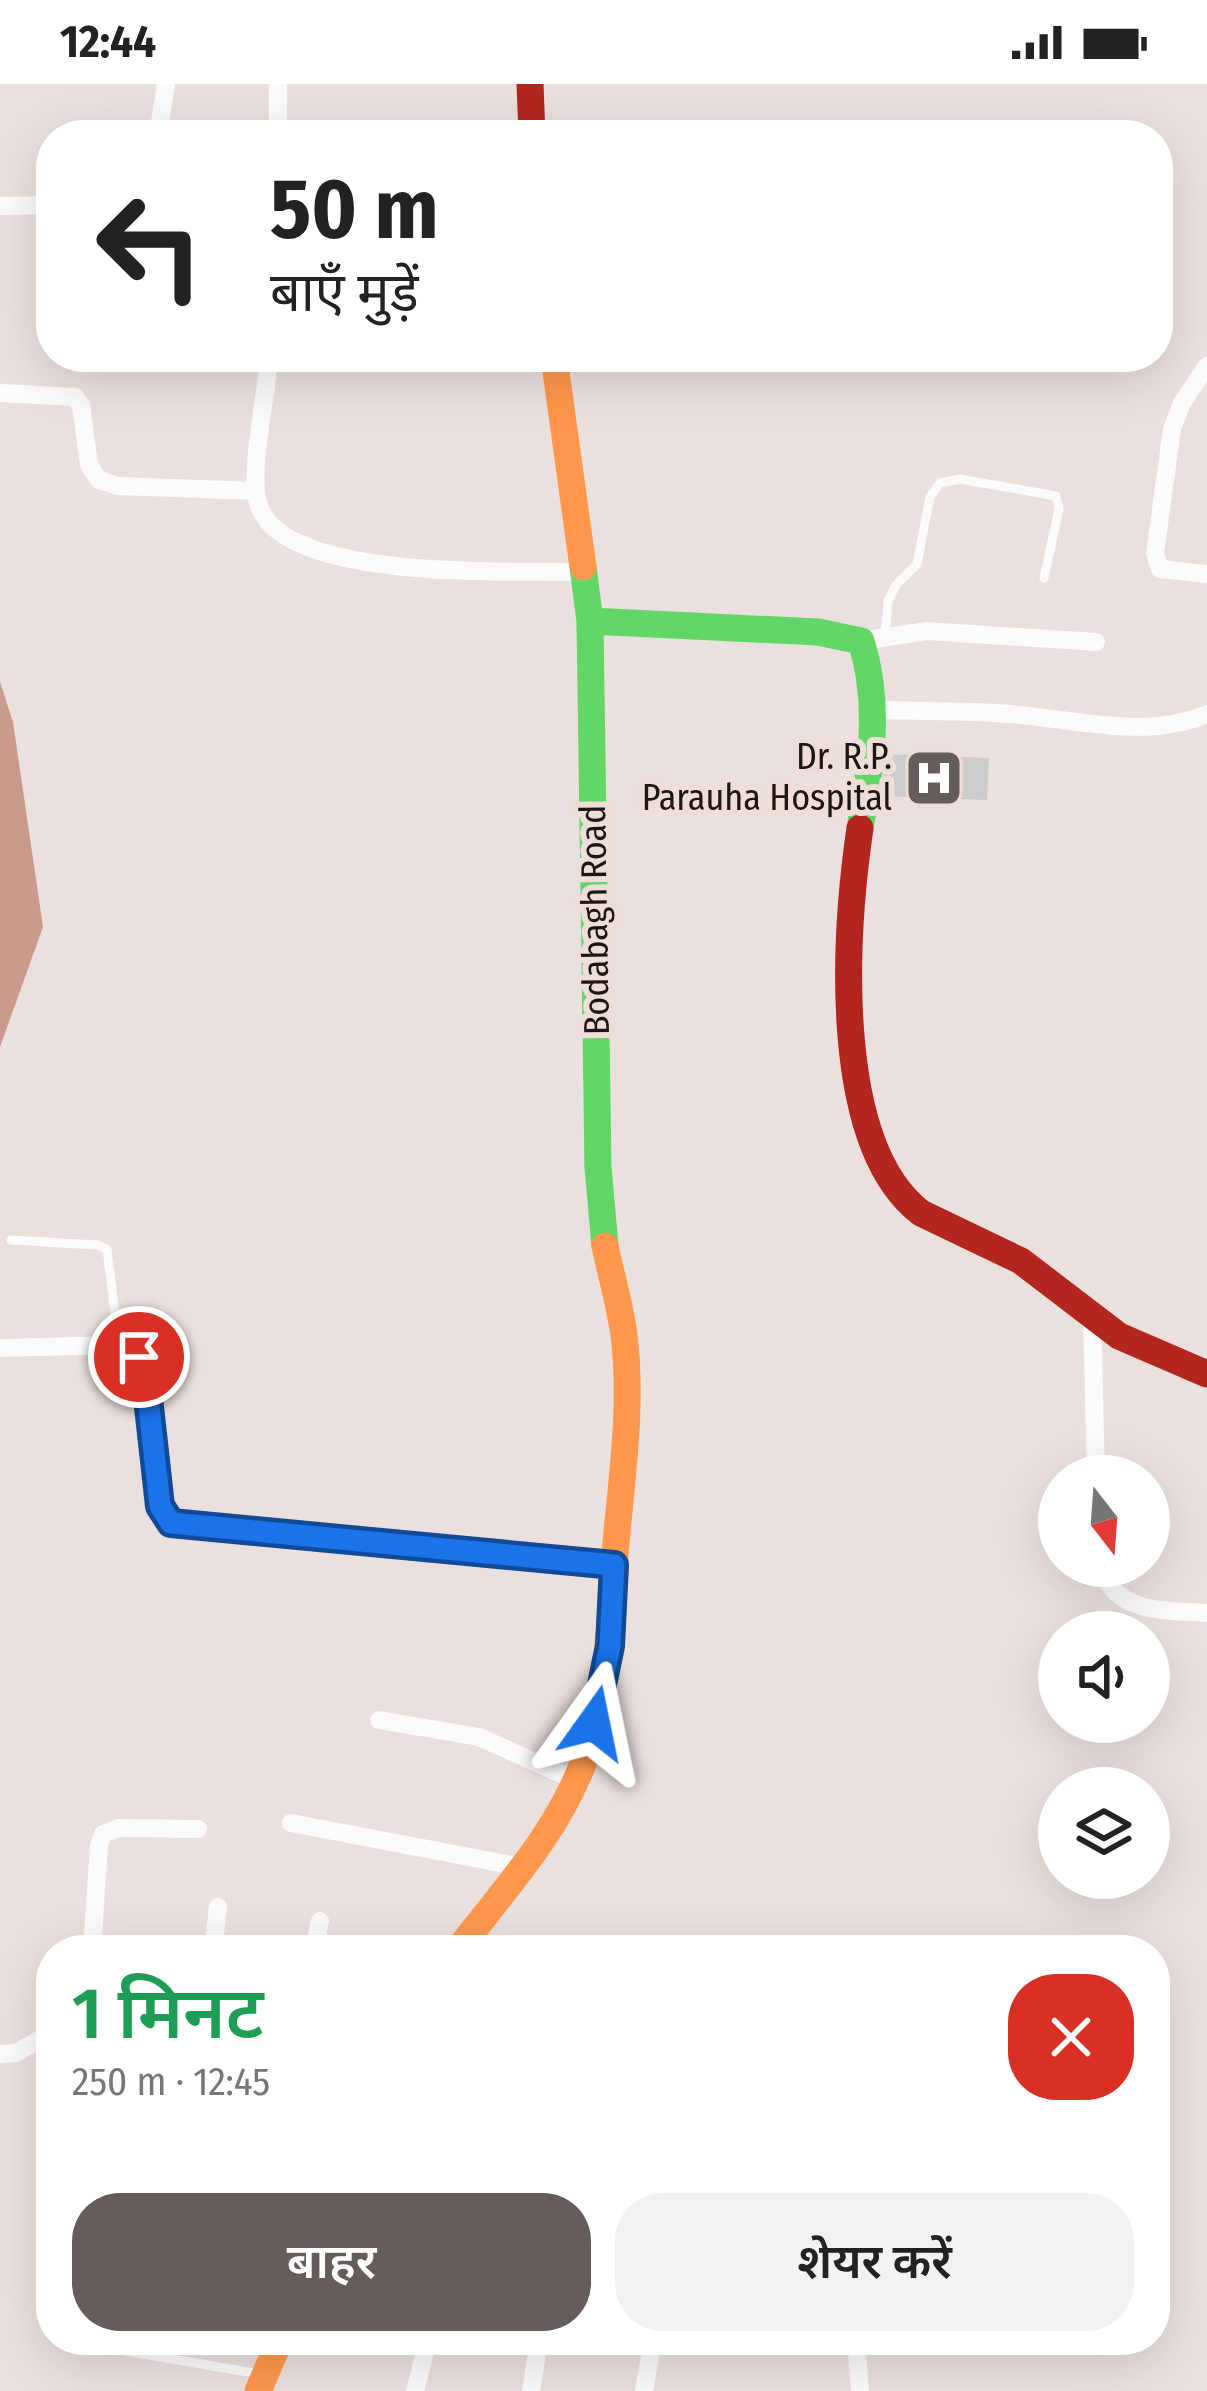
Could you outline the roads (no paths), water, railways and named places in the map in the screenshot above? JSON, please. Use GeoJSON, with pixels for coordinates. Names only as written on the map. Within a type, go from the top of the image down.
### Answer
{"type":"FeatureCollection","features":[{"type":"Feature","properties":{"kind":"street"},"geometry":{"type":"LineString","coordinates":[[160,120],[166,84]]}},
{"type":"Feature","properties":{"kind":"street"},"geometry":{"type":"LineString","coordinates":[[278,84],[278,120]]}},
{"type":"Feature","properties":{"kind":"street"},"geometry":{"type":"LineString","coordinates":[[530,84],[531,120]]}},
{"type":"Feature","properties":{"kind":"street"},"geometry":{"type":"LineString","coordinates":[[0,206],[36,205]]}},
{"type":"Feature","properties":{"kind":"street"},"geometry":{"type":"LineString","coordinates":[[1207,366],[1175,416],[1155,554],[1160,569],[1207,574]]}},
{"type":"Feature","properties":{"kind":"street"},"geometry":{"type":"LineString","coordinates":[[268,372],[256,491],[263,516],[298,546],[334,558],[391,566],[584,572]]}},
{"type":"Feature","properties":{"kind":"street","name":"Bodabagh Road"},"geometry":{"type":"LineString","coordinates":[[470,1935],[550,1831],[585,1759],[610,1646],[625,1484],[624,1335],[604,1238],[598,1167],[590,621],[556,372]]}},
{"type":"Feature","properties":{"kind":"street"},"geometry":{"type":"LineString","coordinates":[[0,393],[75,397],[81,404],[89,465],[98,480],[118,486],[256,491]]}},
{"type":"Feature","properties":{"kind":"street"},"geometry":{"type":"LineString","coordinates":[[590,621],[873,639],[927,631],[1096,642]]}},
{"type":"Feature","properties":{"kind":"street"},"geometry":{"type":"LineString","coordinates":[[873,639],[876,710],[852,885],[848,968],[857,1070],[876,1151],[890,1181],[908,1203],[1034,1269],[1092,1318],[1151,1352],[1207,1374]]}},
{"type":"Feature","properties":{"kind":"street"},"geometry":{"type":"LineString","coordinates":[[876,710],[999,713],[1157,728],[1207,715]]}},
{"type":"Feature","properties":{"kind":"street"},"geometry":{"type":"LineString","coordinates":[[1092,1318],[1095,1455]]}},
{"type":"Feature","properties":{"kind":"street"},"geometry":{"type":"LineString","coordinates":[[0,1348],[119,1346],[132,1350],[143,1366],[160,1506],[171,1523],[615,1558]]}},
{"type":"Feature","properties":{"kind":"street"},"geometry":{"type":"LineString","coordinates":[[1112,1587],[1130,1605],[1207,1613]]}},
{"type":"Feature","properties":{"kind":"street"},"geometry":{"type":"LineString","coordinates":[[379,1720],[479,1737],[575,1780]]}},
{"type":"Feature","properties":{"kind":"street"},"geometry":{"type":"LineString","coordinates":[[291,1823],[522,1867]]}},
{"type":"Feature","properties":{"kind":"street"},"geometry":{"type":"LineString","coordinates":[[93,1935],[103,1834],[118,1828],[198,1829]]}},
{"type":"Feature","properties":{"kind":"street"},"geometry":{"type":"LineString","coordinates":[[215,1935],[218,1907]]}},
{"type":"Feature","properties":{"kind":"street"},"geometry":{"type":"LineString","coordinates":[[317,1935],[320,1921]]}},
{"type":"Feature","properties":{"kind":"street"},"geometry":{"type":"LineString","coordinates":[[0,2054],[16,2054],[36,2042]]}},
{"type":"Feature","properties":{"kind":"street"},"geometry":{"type":"LineString","coordinates":[[262,2383],[274,2355]]}},
{"type":"Feature","properties":{"kind":"street"},"geometry":{"type":"LineString","coordinates":[[415,2391],[424,2355]]}},
{"type":"Feature","properties":{"kind":"street"},"geometry":{"type":"LineString","coordinates":[[531,2391],[537,2355]]}},
{"type":"Feature","properties":{"kind":"street"},"geometry":{"type":"LineString","coordinates":[[644,2391],[650,2355]]}},
{"type":"Feature","properties":{"kind":"street"},"geometry":{"type":"LineString","coordinates":[[857,2355],[860,2391]]}},
{"type":"Feature","properties":{"kind":"lane"},"geometry":{"type":"LineString","coordinates":[[873,639],[896,585],[917,564],[930,497],[940,483],[960,479],[1056,496],[1059,509],[1043,578]]}},
{"type":"Feature","properties":{"kind":"lane"},"geometry":{"type":"LineString","coordinates":[[11,1240],[107,1249],[119,1346]]}},
{"type":"Feature","properties":{"kind":"lane"},"geometry":{"type":"LineString","coordinates":[[140,2355],[262,2383]]}},
{"type":"Feature","properties":{"kind":"place","name":"Dr. R.P. Parauha Hospital"},"geometry":{"type":"Point","coordinates":[934,778]}}]}
